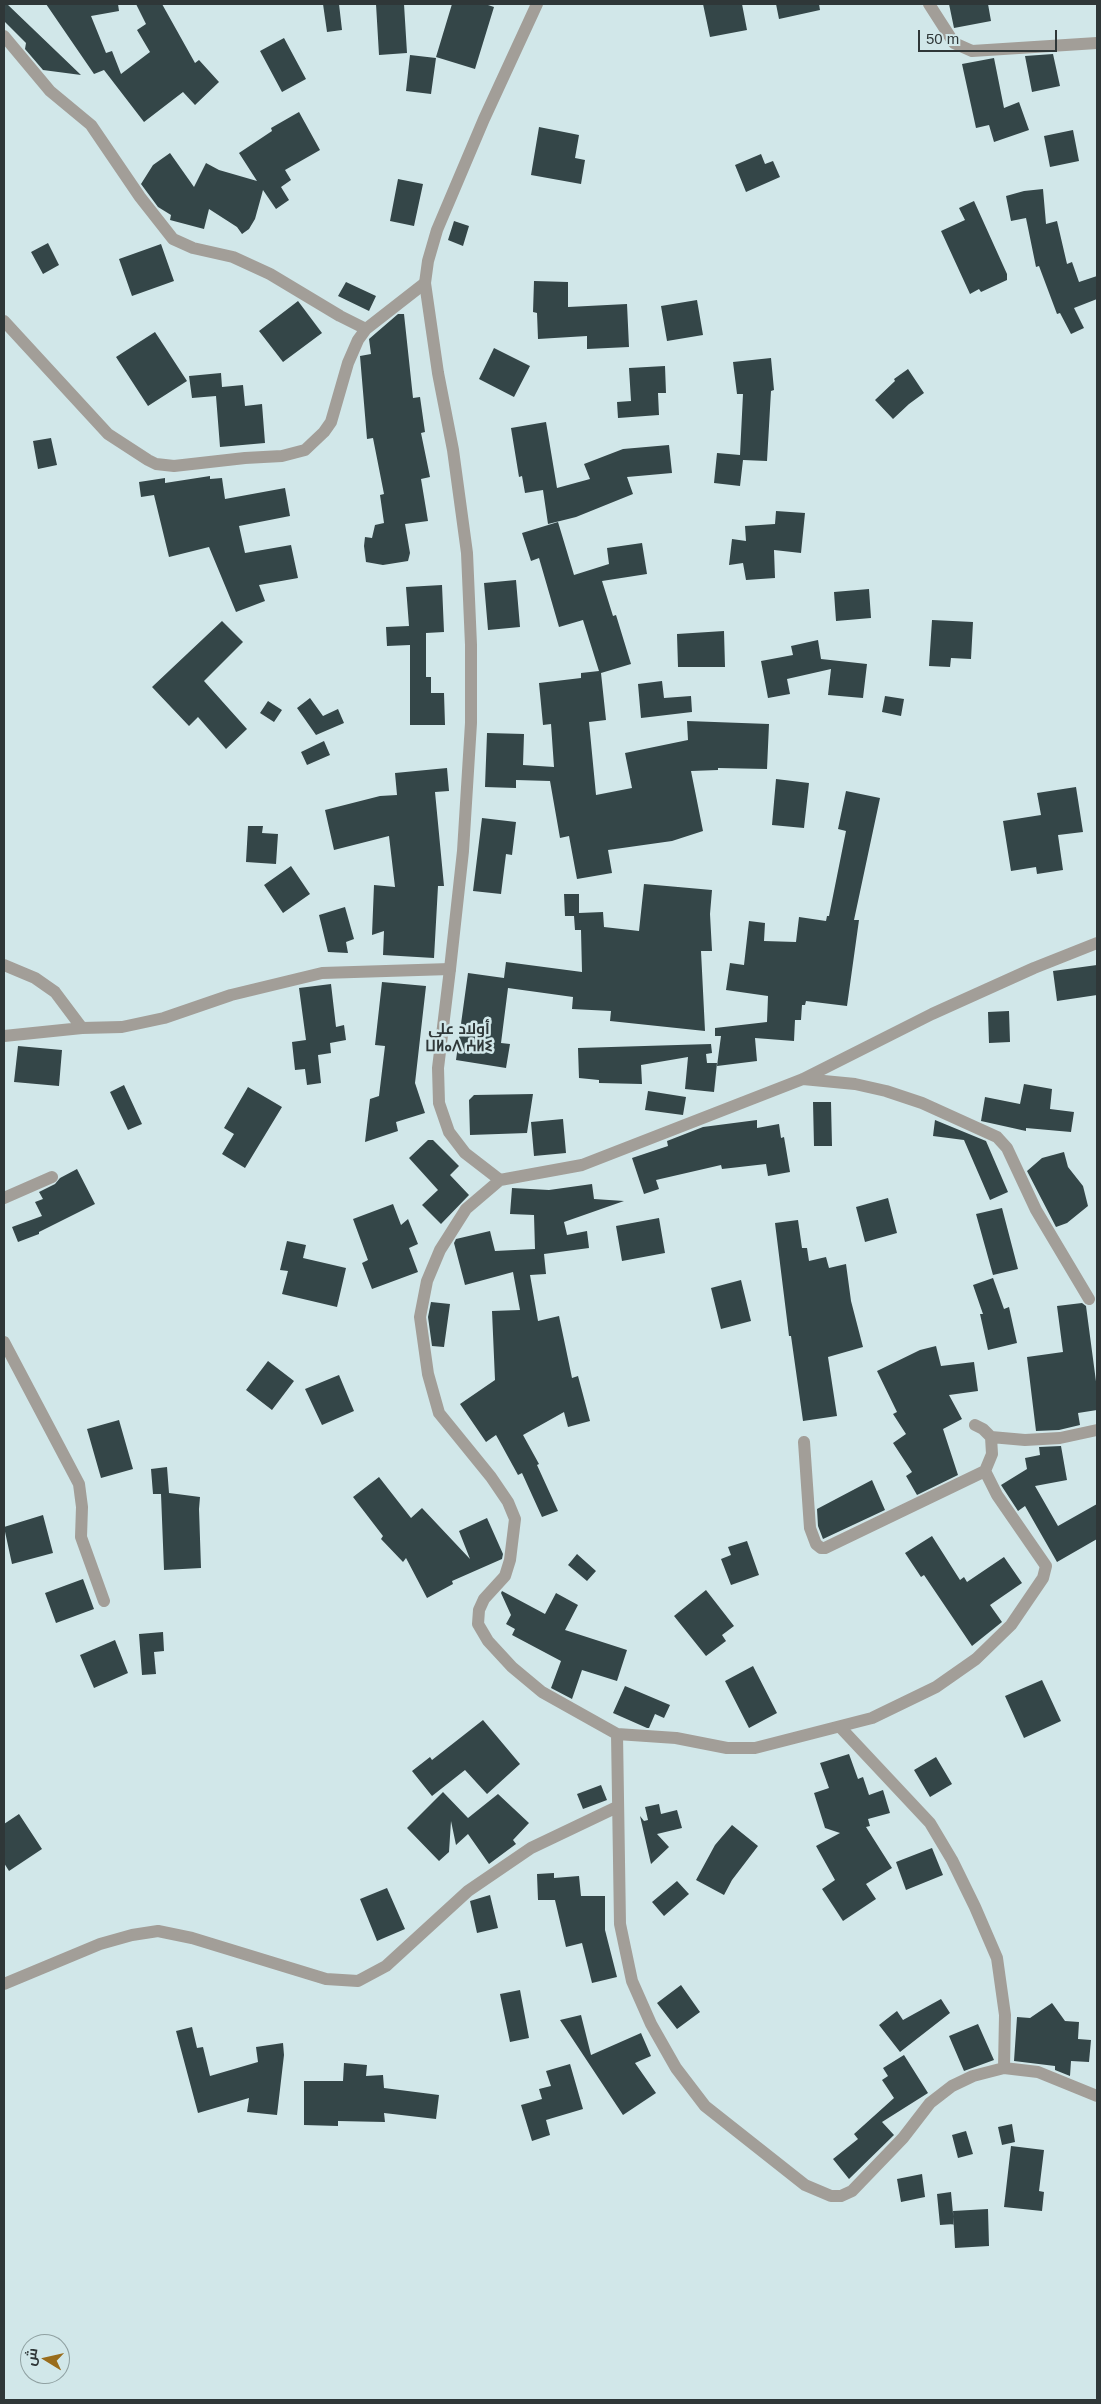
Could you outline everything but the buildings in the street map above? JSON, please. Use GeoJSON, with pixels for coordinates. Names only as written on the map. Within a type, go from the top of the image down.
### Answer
{"type":"FeatureCollection","features":[{"type":"Feature","properties":{"kind":"street"},"geometry":{"type":"LineString","coordinates":[[500,1180],[465,1153],[449,1132],[439,1103],[438,1068],[463,851],[471,723],[471,645],[467,553],[453,450],[438,373],[424,284],[437,230],[484,119],[537,4]]}},
{"type":"Feature","properties":{"kind":"street"},"geometry":{"type":"LineString","coordinates":[[929,4],[954,43],[972,52],[1097,43]]}},
{"type":"Feature","properties":{"kind":"street"},"geometry":{"type":"LineString","coordinates":[[4,36],[50,91],[90,125],[140,197],[173,239],[193,248],[233,258],[270,274],[340,316],[366,329]]}},
{"type":"Feature","properties":{"kind":"street"},"geometry":{"type":"LineString","coordinates":[[4,321],[108,434],[156,464],[174,466],[282,456],[305,450],[324,432],[331,422],[352,351],[366,329],[424,284]]}},
{"type":"Feature","properties":{"kind":"street"},"geometry":{"type":"LineString","coordinates":[[985,1471],[998,1495],[1044,1560],[1046,1566],[1044,1578],[1011,1625],[976,1659],[936,1687],[872,1718],[755,1748],[727,1748],[676,1738],[617,1734],[542,1692],[512,1667],[488,1642],[478,1624],[479,1610],[484,1599],[505,1576],[510,1560],[515,1519],[508,1502],[439,1413],[428,1374],[420,1317],[427,1282],[440,1250],[466,1209],[500,1180],[582,1165],[803,1079],[941,1010],[1034,968],[1097,943]]}},
{"type":"Feature","properties":{"kind":"street"},"geometry":{"type":"LineString","coordinates":[[4,966],[35,978],[55,992],[82,1028]]}},
{"type":"Feature","properties":{"kind":"street"},"geometry":{"type":"LineString","coordinates":[[4,1036],[82,1028],[122,1027],[164,1018],[231,994],[322,973],[450,969]]}},
{"type":"Feature","properties":{"kind":"street"},"geometry":{"type":"LineString","coordinates":[[803,1079],[855,1084],[886,1091],[922,1103],[997,1137],[1007,1148],[1036,1210],[1088,1299]]}},
{"type":"Feature","properties":{"kind":"street"},"geometry":{"type":"LineString","coordinates":[[4,1198],[52,1177]]}},
{"type":"Feature","properties":{"kind":"street"},"geometry":{"type":"LineString","coordinates":[[4,1342],[79,1484],[82,1507],[81,1537],[104,1601]]}},
{"type":"Feature","properties":{"kind":"street"},"geometry":{"type":"LineString","coordinates":[[804,1442],[810,1528],[816,1544],[825,1548],[985,1471],[992,1454],[991,1438],[983,1429],[975,1425]]}},
{"type":"Feature","properties":{"kind":"street"},"geometry":{"type":"LineString","coordinates":[[991,1438],[1025,1440],[1060,1438],[1097,1430]]}},
{"type":"Feature","properties":{"kind":"street"},"geometry":{"type":"LineString","coordinates":[[840,1727],[930,1823],[952,1860],[975,1907],[997,1958],[1005,2015],[1004,2068]]}},
{"type":"Feature","properties":{"kind":"street"},"geometry":{"type":"LineString","coordinates":[[617,1734],[620,1924],[632,1981],[651,2024],[676,2068],[705,2106],[805,2185],[831,2196],[841,2196],[852,2191],[903,2138],[930,2103],[952,2086],[973,2076],[1004,2068],[1038,2072],[1097,2096]]}},
{"type":"Feature","properties":{"kind":"street"},"geometry":{"type":"LineString","coordinates":[[4,1984],[100,1944],[132,1935],[158,1931],[192,1938],[326,1979],[358,1981],[386,1966],[468,1891],[530,1848],[617,1808]]}},
{"type":"Feature","properties":{"kind":"district","name":"أولاد علي ⵡⵍⴰⴷ ⵄⵍⵉ"},"geometry":{"type":"Point","coordinates":[459,1038]}}]}
